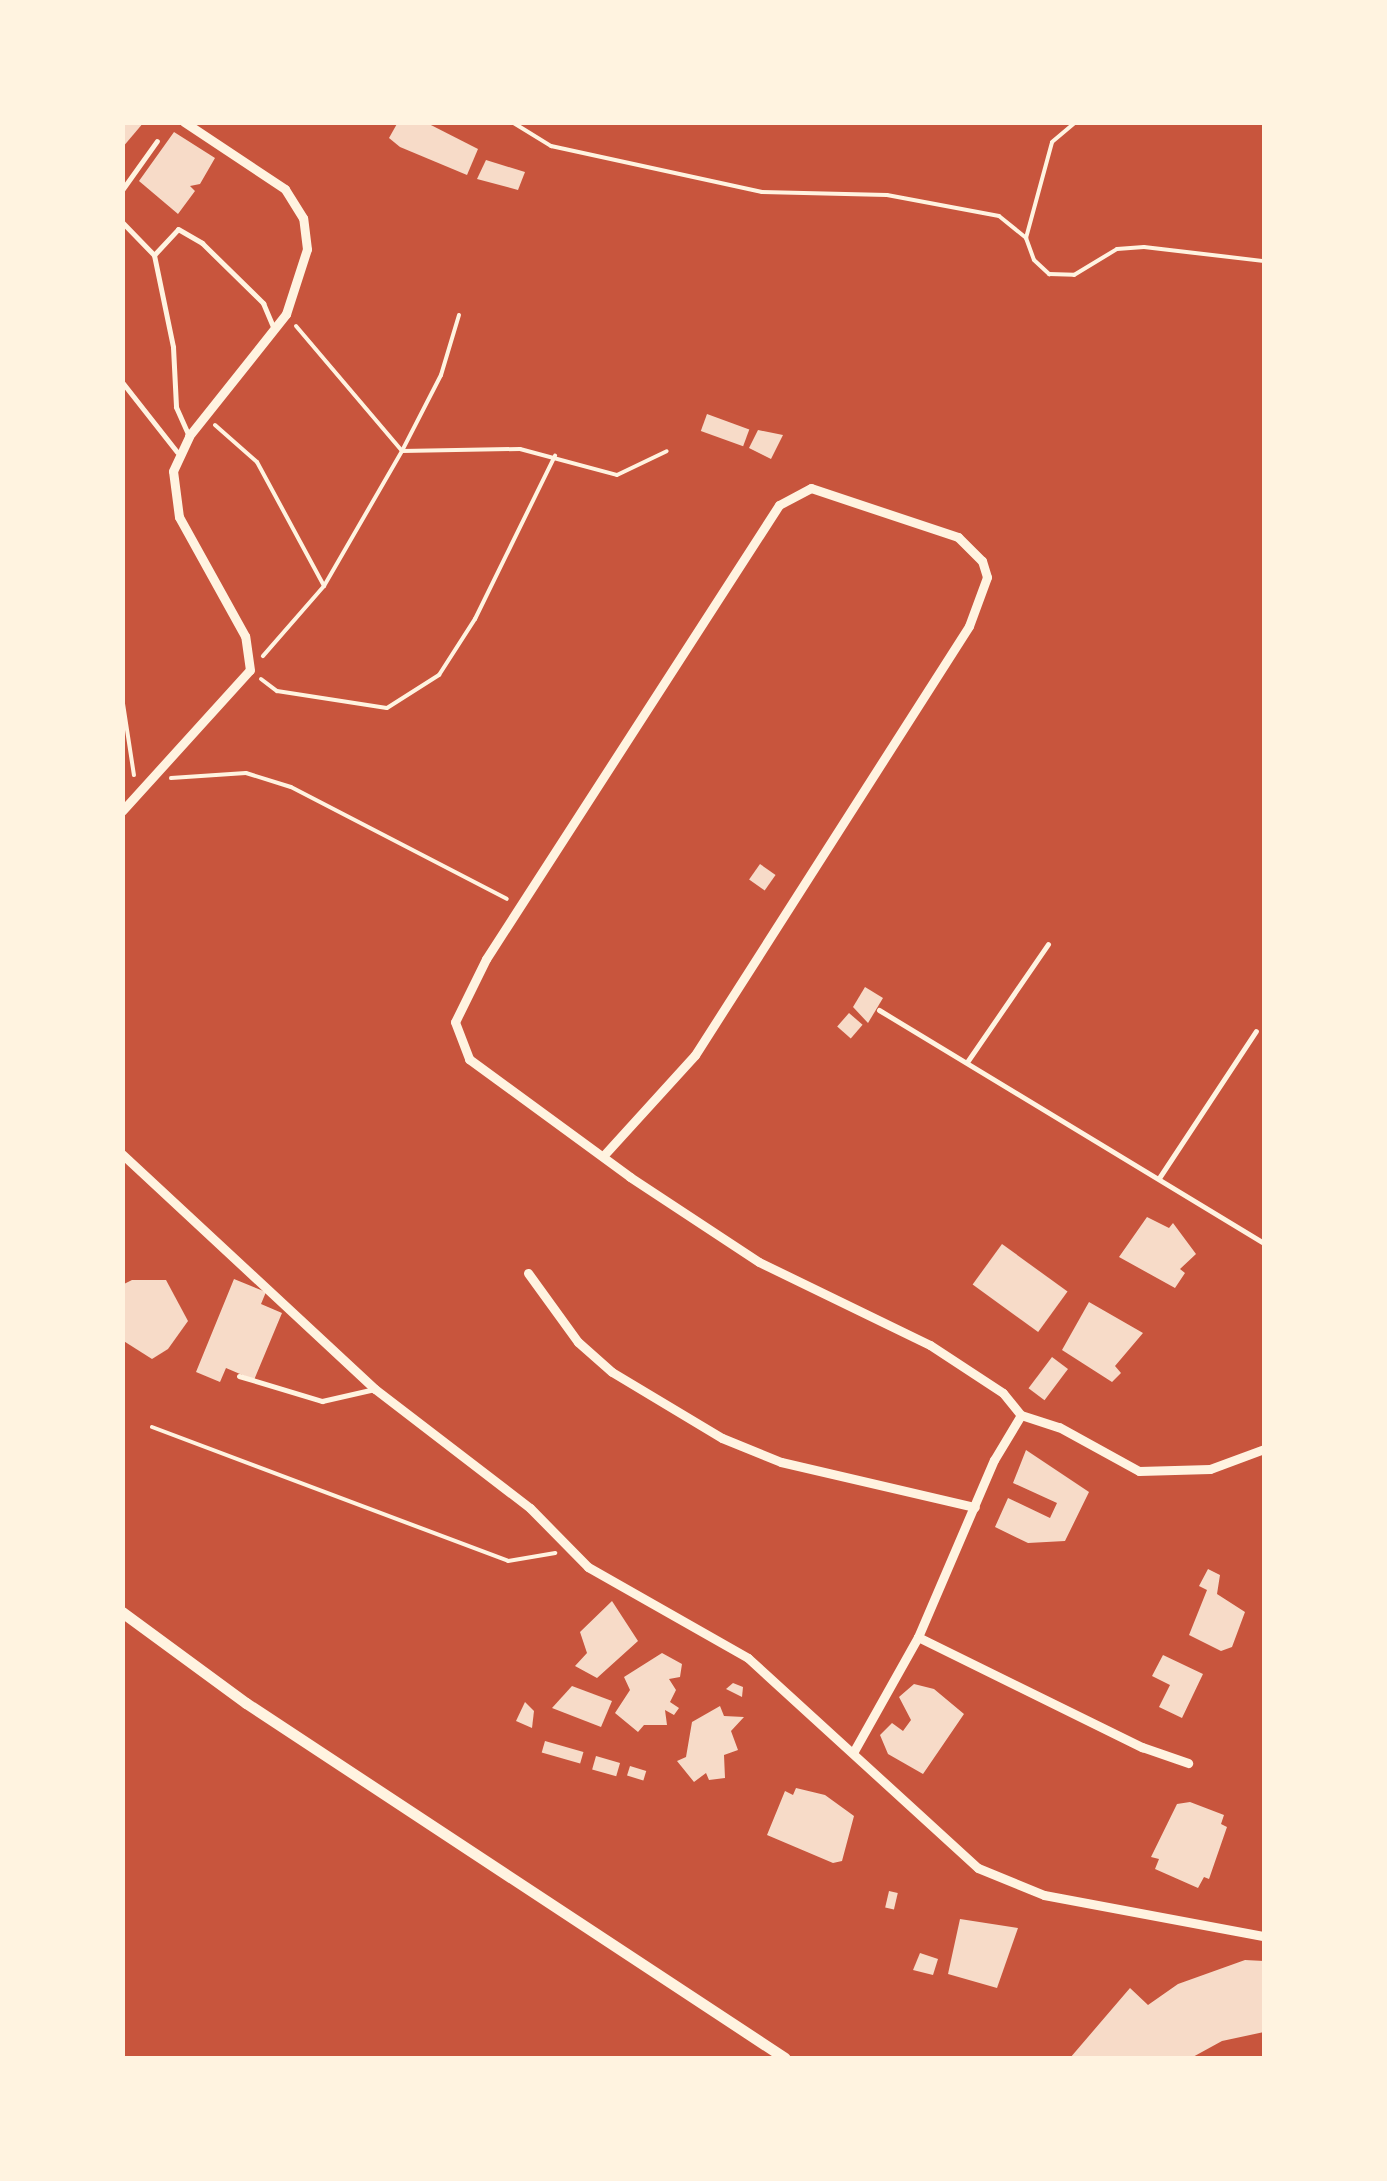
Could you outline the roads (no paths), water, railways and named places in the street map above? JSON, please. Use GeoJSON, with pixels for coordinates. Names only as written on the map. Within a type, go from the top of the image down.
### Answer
{"type":"FeatureCollection","features":[{"type":"Feature","properties":{"kind":"street"},"geometry":{"type":"LineString","coordinates":[[122,811],[250,670],[245,636],[179,517],[173,490],[177,452],[286,314],[307,249],[303,218],[285,189],[260,168],[184,122]]}},
{"type":"Feature","properties":{"kind":"street"},"geometry":{"type":"LineString","coordinates":[[604,1155],[695,1055],[969,626],[987,577],[970,546],[938,528],[811,488],[779,506],[462,1000],[457,1040],[485,1072],[604,1155],[759,1262],[930,1346],[1003,1394],[1020,1416],[1059,1427],[1139,1472],[1210,1469],[1264,1449]]}},
{"type":"Feature","properties":{"kind":"street"},"geometry":{"type":"LineString","coordinates":[[122,1154],[374,1389],[530,1508],[569,1550],[614,1586],[748,1658],[978,1868],[1002,1882],[1180,1925],[1264,1936]]}},
{"type":"Feature","properties":{"kind":"street"},"geometry":{"type":"LineString","coordinates":[[528,1273],[578,1342],[612,1372],[722,1438],[781,1462],[975,1506]]}},
{"type":"Feature","properties":{"kind":"street"},"geometry":{"type":"LineString","coordinates":[[854,1751],[918,1637],[975,1506],[1020,1416]]}},
{"type":"Feature","properties":{"kind":"street"},"geometry":{"type":"LineString","coordinates":[[122,1612],[246,1702],[785,2058]]}},
{"type":"Feature","properties":{"kind":"street"},"geometry":{"type":"LineString","coordinates":[[918,1637],[1093,1724],[1188,1762]]}},
{"type":"Feature","properties":{"kind":"lane"},"geometry":{"type":"LineString","coordinates":[[122,190],[157,141]]}},
{"type":"Feature","properties":{"kind":"lane"},"geometry":{"type":"LineString","coordinates":[[122,222],[154,255],[173,347],[176,406],[189,436]]}},
{"type":"Feature","properties":{"kind":"lane"},"geometry":{"type":"LineString","coordinates":[[154,255],[178,229],[202,243],[263,303],[274,330]]}},
{"type":"Feature","properties":{"kind":"lane"},"geometry":{"type":"LineString","coordinates":[[122,382],[177,452]]}},
{"type":"Feature","properties":{"kind":"lane"},"geometry":{"type":"LineString","coordinates":[[967,1062],[1048,944]]}},
{"type":"Feature","properties":{"kind":"lane"},"geometry":{"type":"LineString","coordinates":[[879,1010],[1264,1243]]}},
{"type":"Feature","properties":{"kind":"lane"},"geometry":{"type":"LineString","coordinates":[[1159,1178],[1256,1031]]}},
{"type":"Feature","properties":{"kind":"lane"},"geometry":{"type":"LineString","coordinates":[[239,1376],[322,1401],[374,1389]]}}]}
